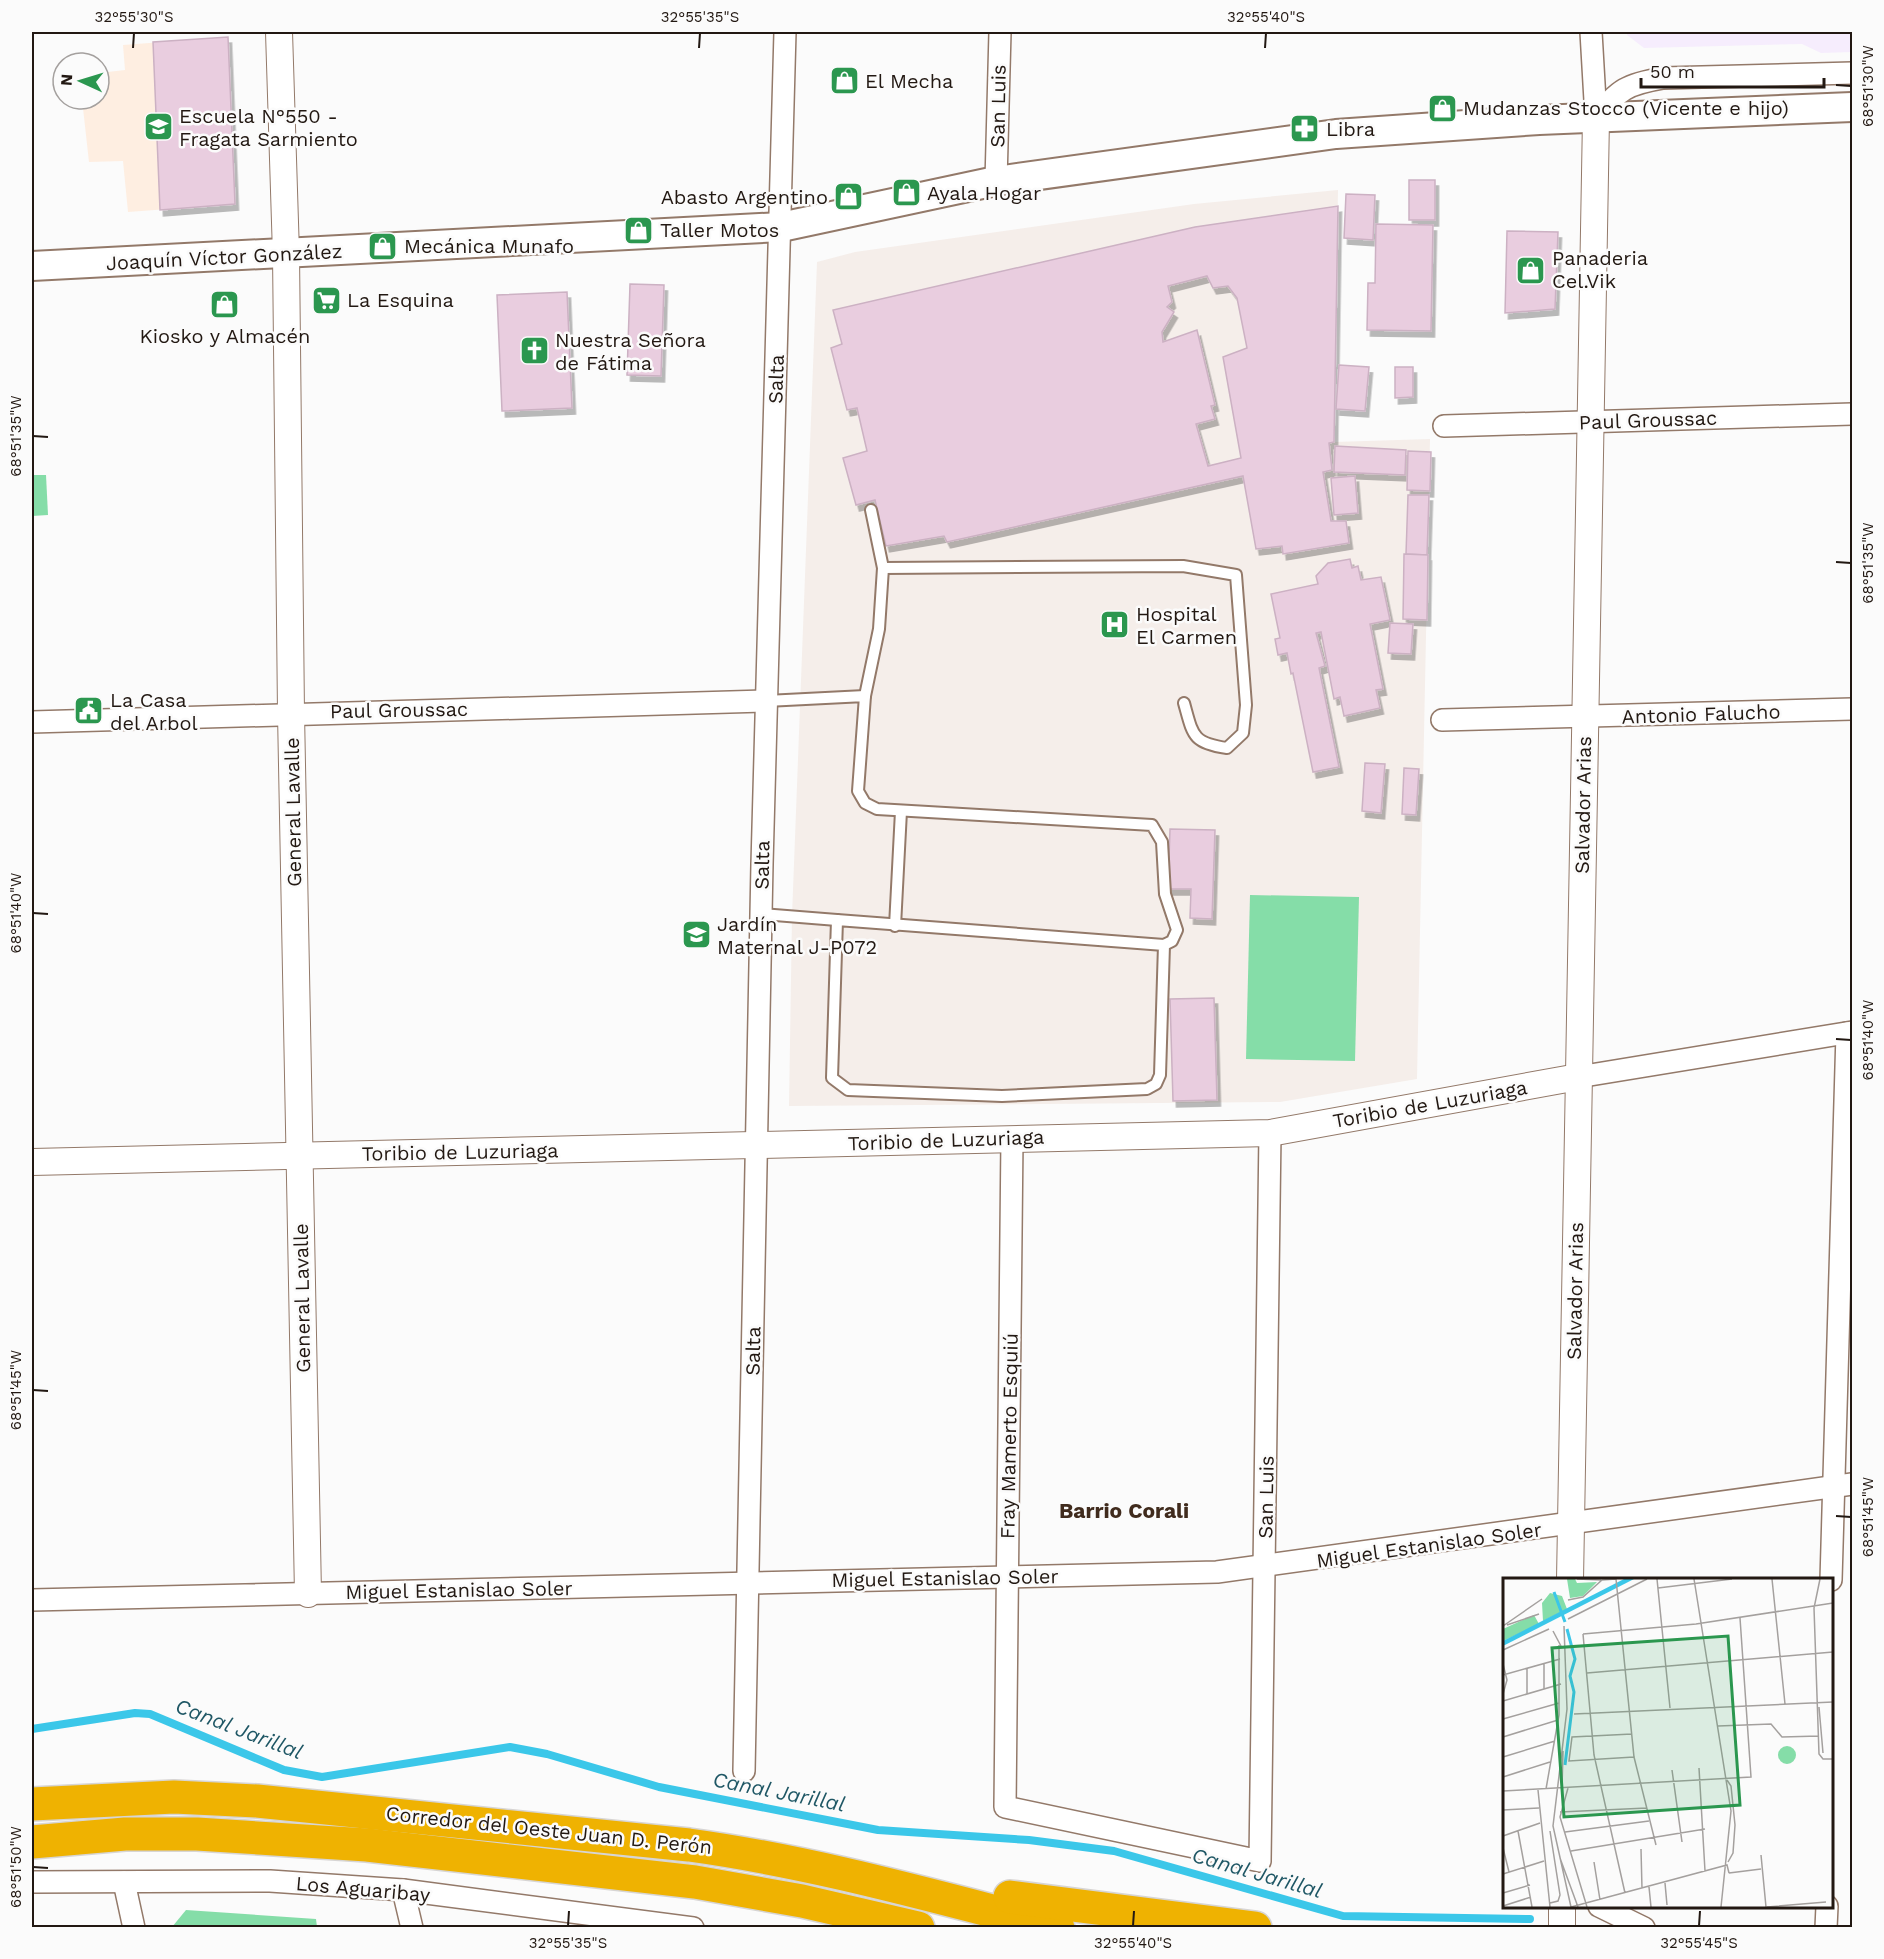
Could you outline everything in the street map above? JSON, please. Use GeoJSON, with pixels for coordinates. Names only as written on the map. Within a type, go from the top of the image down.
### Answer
{"type":"FeatureCollection","features":[{"type":"Feature","properties":{"kind":"highway","name":"Corredor del Oeste Juan D. Perón"},"geometry":{"type":"LineString","coordinates":[[32,1804],[174,1797],[257,1800],[689,1845],[756,1855],[839,1872],[1058,1928]]}},
{"type":"Feature","properties":{"kind":"highway","name":"Corredor del Oeste Juan D. Perón"},"geometry":{"type":"LineString","coordinates":[[32,1842],[125,1834],[197,1834],[367,1845],[695,1882],[802,1901],[918,1928]]}},
{"type":"Feature","properties":{"kind":"highway"},"geometry":{"type":"LineString","coordinates":[[839,1872],[1255,1928]]}},
{"type":"Feature","properties":{"kind":"main road","name":"Joaquín Víctor González"},"geometry":{"type":"LineString","coordinates":[[32,266],[781,227],[996,181],[1336,134],[1487,123],[1852,107]]}},
{"type":"Feature","properties":{"kind":"street","name":"General Lavalle"},"geometry":{"type":"LineString","coordinates":[[279,32],[286,254],[291,712],[308,1593]]}},
{"type":"Feature","properties":{"kind":"street","name":"Salta"},"geometry":{"type":"LineString","coordinates":[[744,1771],[766,701],[785,32]]}},
{"type":"Feature","properties":{"kind":"street","name":"San Luis"},"geometry":{"type":"LineString","coordinates":[[996,181],[1000,32]]}},
{"type":"Feature","properties":{"kind":"street","name":"Salvador Arias"},"geometry":{"type":"LineString","coordinates":[[1570,1578],[1596,118],[1591,32]]}},
{"type":"Feature","properties":{"kind":"street"},"geometry":{"type":"LineString","coordinates":[[1596,118],[1614,95],[1628,86],[1643,81],[1663,78],[1852,73]]}},
{"type":"Feature","properties":{"kind":"street","name":"Paul Groussac"},"geometry":{"type":"LineString","coordinates":[[1444,426],[1852,414]]}},
{"type":"Feature","properties":{"kind":"street","name":"Paul Groussac"},"geometry":{"type":"LineString","coordinates":[[32,722],[291,712],[766,701]]}},
{"type":"Feature","properties":{"kind":"street","name":"Antonio Falucho"},"geometry":{"type":"LineString","coordinates":[[1442,720],[1852,709]]}},
{"type":"Feature","properties":{"kind":"street"},"geometry":{"type":"LineString","coordinates":[[1831,1578],[1842,1486],[1850,1032]]}},
{"type":"Feature","properties":{"kind":"street","name":"Toribio de Luzuriaga"},"geometry":{"type":"LineString","coordinates":[[32,1162],[1270,1133],[1578,1077],[1850,1032]]}},
{"type":"Feature","properties":{"kind":"street","name":"San Luis"},"geometry":{"type":"LineString","coordinates":[[1005,1807],[1260,1861],[1270,1133]]}},
{"type":"Feature","properties":{"kind":"street","name":"Fray Mamerto Esquiú"},"geometry":{"type":"LineString","coordinates":[[1005,1807],[1012,1138]]}},
{"type":"Feature","properties":{"kind":"street","name":"Miguel Estanislao Soler"},"geometry":{"type":"LineString","coordinates":[[32,1600],[1008,1575],[1218,1572],[1265,1568],[1842,1486]]}},
{"type":"Feature","properties":{"kind":"street","name":"Los Aguaribay"},"geometry":{"type":"LineString","coordinates":[[32,1882],[270,1881],[403,1890],[610,1922],[693,1928]]}},
{"type":"Feature","properties":{"kind":"street"},"geometry":{"type":"LineString","coordinates":[[124,1882],[134,1928]]}},
{"type":"Feature","properties":{"kind":"street"},"geometry":{"type":"LineString","coordinates":[[403,1890],[411,1928]]}},
{"type":"Feature","properties":{"kind":"street"},"geometry":{"type":"LineString","coordinates":[[1562,1908],[1562,1928]]}},
{"type":"Feature","properties":{"kind":"street"},"geometry":{"type":"LineString","coordinates":[[1603,1908],[1644,1928]]}},
{"type":"Feature","properties":{"kind":"street"},"geometry":{"type":"LineString","coordinates":[[1826,1928],[1827,1908]]}},
{"type":"Feature","properties":{"kind":"lane"},"geometry":{"type":"LineString","coordinates":[[761,914],[1164,945],[1172,941],[1177,930],[1165,894],[1162,842],[1152,825],[877,809],[865,803],[858,791],[865,696],[879,629],[883,568],[871,510]]}},
{"type":"Feature","properties":{"kind":"lane"},"geometry":{"type":"LineString","coordinates":[[883,568],[1183,566],[1236,575],[1246,705],[1243,733],[1227,748],[1206,745],[1193,734],[1184,703]]}},
{"type":"Feature","properties":{"kind":"lane"},"geometry":{"type":"LineString","coordinates":[[766,701],[865,696]]}},
{"type":"Feature","properties":{"kind":"lane"},"geometry":{"type":"LineString","coordinates":[[895,926],[902,810]]}},
{"type":"Feature","properties":{"kind":"lane"},"geometry":{"type":"LineString","coordinates":[[837,920],[832,1078],[848,1090],[1002,1096],[1147,1089],[1156,1084],[1160,1075],[1164,945]]}},
{"type":"Feature","properties":{"kind":"shaded area"},"geometry":{"type":"Polygon","coordinates":[[[1627,32],[1852,32],[1852,52],[1821,53],[1802,44],[1644,48],[1627,35],[1627,32]]]}},
{"type":"Feature","properties":{"kind":"shaded area","name":"Escuela N°550 - Fragata Sarmiento"},"geometry":{"type":"Polygon","coordinates":[[[228,37],[235,204],[128,212],[123,161],[89,162],[83,111],[111,111],[111,72],[125,70],[123,45],[228,37]]]}},
{"type":"Feature","properties":{"kind":"shaded area","name":"Hospital El Carmen"},"geometry":{"type":"Polygon","coordinates":[[[1338,190],[1334,442],[1430,439],[1417,1079],[1280,1102],[789,1106],[792,916],[817,262],[855,252],[1194,204],[1338,190]]]}},
{"type":"Feature","properties":{"kind":"green space"},"geometry":{"type":"Polygon","coordinates":[[[32,475],[46,475],[48,515],[32,516],[32,475]]]}},
{"type":"Feature","properties":{"kind":"green space"},"geometry":{"type":"Polygon","coordinates":[[[1250,895],[1359,897],[1355,1061],[1246,1059],[1250,895]]]}},
{"type":"Feature","properties":{"kind":"green space"},"geometry":{"type":"Polygon","coordinates":[[[186,1910],[316,1919],[317,1927],[172,1927],[186,1910]]]}},
{"type":"Feature","properties":{"kind":"building"},"geometry":{"type":"Polygon","coordinates":[[[228,37],[235,204],[160,210],[153,42],[228,37]]]}},
{"type":"Feature","properties":{"kind":"building"},"geometry":{"type":"Polygon","coordinates":[[[1409,180],[1435,180],[1435,220],[1409,220],[1409,180]]]}},
{"type":"Feature","properties":{"kind":"building"},"geometry":{"type":"Polygon","coordinates":[[[1346,194],[1375,195],[1373,240],[1344,238],[1346,194]]]}},
{"type":"Feature","properties":{"kind":"building"},"geometry":{"type":"Polygon","coordinates":[[[1338,206],[1334,442],[1329,443],[1332,470],[1323,472],[1331,521],[1346,521],[1349,543],[1283,554],[1282,546],[1256,549],[1243,476],[947,542],[944,536],[886,546],[875,500],[856,505],[843,458],[867,451],[857,408],[847,410],[831,348],[842,344],[833,310],[1195,227],[1338,206]],[[1207,276],[1168,286],[1172,302],[1167,307],[1174,312],[1162,332],[1163,342],[1197,330],[1215,405],[1211,406],[1215,419],[1196,424],[1208,466],[1241,458],[1223,357],[1247,348],[1237,298],[1228,286],[1213,288],[1207,276]]]}},
{"type":"Feature","properties":{"kind":"building"},"geometry":{"type":"Polygon","coordinates":[[[1376,224],[1433,225],[1431,331],[1367,330],[1368,283],[1375,283],[1376,224]]]}},
{"type":"Feature","properties":{"kind":"building","name":"Panaderia Cel.Vik"},"geometry":{"type":"Polygon","coordinates":[[[1507,231],[1558,232],[1555,309],[1505,313],[1507,231]]]}},
{"type":"Feature","properties":{"kind":"building"},"geometry":{"type":"Polygon","coordinates":[[[630,284],[664,285],[661,376],[627,375],[630,284]]]}},
{"type":"Feature","properties":{"kind":"building","name":"Nuestra Señora de Fátima"},"geometry":{"type":"Polygon","coordinates":[[[567,292],[572,408],[502,411],[497,295],[567,292]]]}},
{"type":"Feature","properties":{"kind":"building"},"geometry":{"type":"Polygon","coordinates":[[[1339,365],[1369,367],[1365,411],[1336,409],[1339,365]]]}},
{"type":"Feature","properties":{"kind":"building"},"geometry":{"type":"Polygon","coordinates":[[[1395,367],[1413,367],[1413,397],[1395,398],[1395,367]]]}},
{"type":"Feature","properties":{"kind":"building"},"geometry":{"type":"Polygon","coordinates":[[[1335,446],[1406,450],[1405,475],[1334,472],[1335,446]]]}},
{"type":"Feature","properties":{"kind":"building"},"geometry":{"type":"Polygon","coordinates":[[[1408,451],[1431,452],[1430,491],[1407,490],[1408,451]]]}},
{"type":"Feature","properties":{"kind":"building"},"geometry":{"type":"Polygon","coordinates":[[[1355,476],[1358,513],[1334,515],[1331,478],[1355,476]]]}},
{"type":"Feature","properties":{"kind":"building"},"geometry":{"type":"Polygon","coordinates":[[[1408,495],[1429,495],[1427,555],[1406,554],[1408,495]]]}},
{"type":"Feature","properties":{"kind":"building"},"geometry":{"type":"Polygon","coordinates":[[[1404,554],[1428,555],[1427,620],[1403,619],[1404,554]]]}},
{"type":"Feature","properties":{"kind":"building"},"geometry":{"type":"Polygon","coordinates":[[[1350,559],[1352,568],[1358,566],[1361,580],[1381,577],[1390,620],[1370,624],[1383,689],[1376,690],[1380,708],[1344,716],[1340,697],[1334,699],[1321,632],[1316,633],[1325,666],[1319,668],[1339,767],[1313,772],[1293,673],[1291,674],[1287,653],[1278,655],[1275,639],[1280,638],[1271,594],[1318,584],[1316,576],[1328,563],[1350,559]]]}},
{"type":"Feature","properties":{"kind":"building"},"geometry":{"type":"Polygon","coordinates":[[[1390,623],[1413,624],[1411,654],[1388,653],[1390,623]]]}},
{"type":"Feature","properties":{"kind":"building"},"geometry":{"type":"Polygon","coordinates":[[[1365,763],[1385,764],[1381,813],[1362,811],[1365,763]]]}},
{"type":"Feature","properties":{"kind":"building"},"geometry":{"type":"Polygon","coordinates":[[[1404,768],[1419,769],[1416,815],[1402,814],[1404,768]]]}},
{"type":"Feature","properties":{"kind":"building"},"geometry":{"type":"Polygon","coordinates":[[[1170,829],[1215,830],[1212,919],[1190,918],[1191,889],[1168,889],[1170,829]]]}},
{"type":"Feature","properties":{"kind":"building"},"geometry":{"type":"Polygon","coordinates":[[[1214,998],[1217,1100],[1173,1101],[1170,999],[1214,998]]]}},
{"type":"Feature","properties":{"kind":"waterway","name":"Canal Jarillal"},"geometry":{"type":"LineString","coordinates":[[32,1729],[135,1713],[150,1714],[284,1770],[322,1777],[510,1747],[547,1754],[659,1787],[878,1830],[1029,1840],[1114,1851],[1343,1916],[1530,1919]]}},
{"type":"Feature","properties":{"kind":"place","name":"El Mecha"},"geometry":{"type":"Point","coordinates":[844,81]}},
{"type":"Feature","properties":{"kind":"place","name":"Mudanzas Stocco (Vicente e hijo)"},"geometry":{"type":"Point","coordinates":[1442,108]}},
{"type":"Feature","properties":{"kind":"place","name":"Escuela N°550 - Fragata Sarmiento"},"geometry":{"type":"Point","coordinates":[158,127]}},
{"type":"Feature","properties":{"kind":"place","name":"Libra"},"geometry":{"type":"Point","coordinates":[1305,129]}},
{"type":"Feature","properties":{"kind":"place","name":"Ayala Hogar"},"geometry":{"type":"Point","coordinates":[906,193]}},
{"type":"Feature","properties":{"kind":"place","name":"Abasto Argentino"},"geometry":{"type":"Point","coordinates":[849,197]}},
{"type":"Feature","properties":{"kind":"place","name":"Taller Motos"},"geometry":{"type":"Point","coordinates":[639,230]}},
{"type":"Feature","properties":{"kind":"place","name":"Mecánica Munafo"},"geometry":{"type":"Point","coordinates":[383,246]}},
{"type":"Feature","properties":{"kind":"place","name":"Panaderia Cel.Vik"},"geometry":{"type":"Point","coordinates":[1531,270]}},
{"type":"Feature","properties":{"kind":"place","name":"La Esquina"},"geometry":{"type":"Point","coordinates":[326,300]}},
{"type":"Feature","properties":{"kind":"place","name":"Kiosko y Almacén"},"geometry":{"type":"Point","coordinates":[225,305]}},
{"type":"Feature","properties":{"kind":"place","name":"Nuestra Señora de Fátima"},"geometry":{"type":"Point","coordinates":[534,351]}},
{"type":"Feature","properties":{"kind":"place","name":"Hospital El Carmen"},"geometry":{"type":"Point","coordinates":[1115,625]}},
{"type":"Feature","properties":{"kind":"place","name":"La Casa del Arbol"},"geometry":{"type":"Point","coordinates":[89,711]}},
{"type":"Feature","properties":{"kind":"place","name":"Jardín Maternal J-P072"},"geometry":{"type":"Point","coordinates":[696,935]}},
{"type":"Feature","properties":{"kind":"district","name":"Barrio Corali"},"geometry":{"type":"Point","coordinates":[1124,1511]}}]}
